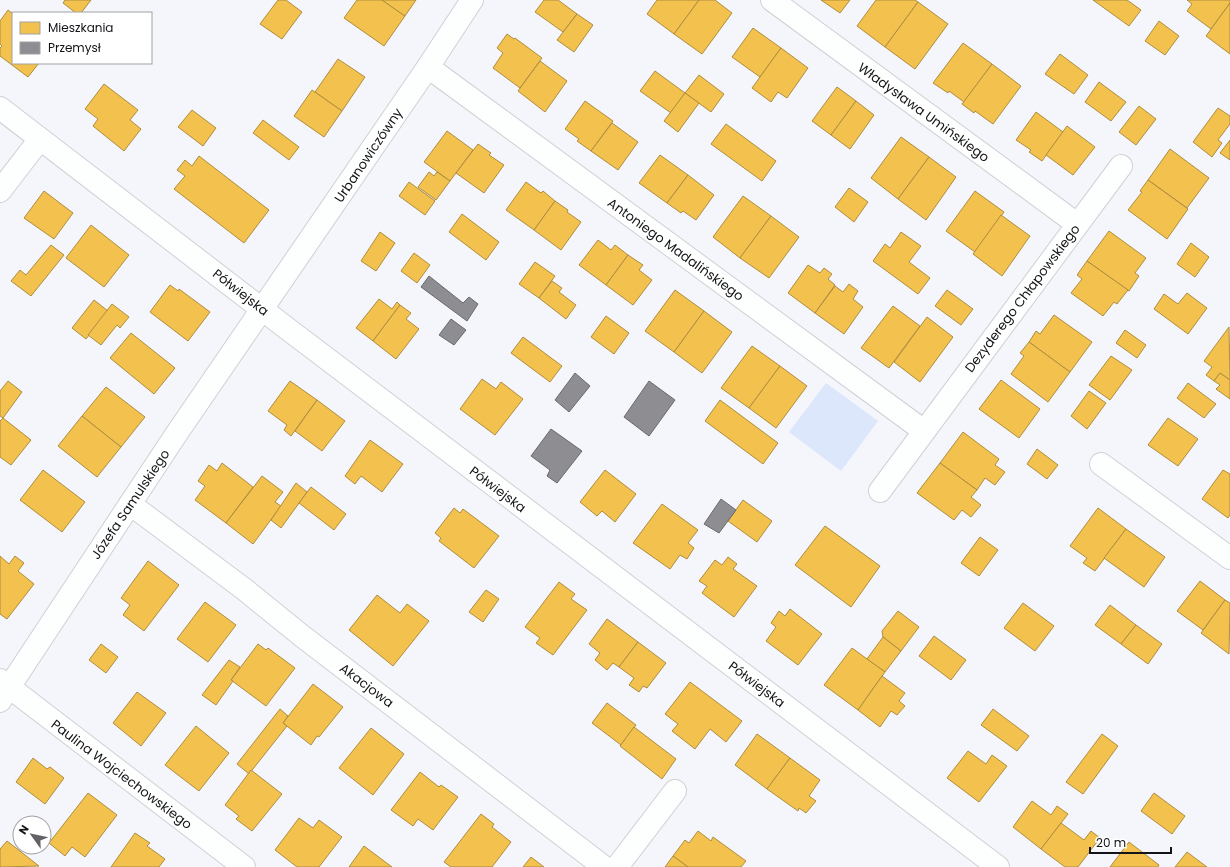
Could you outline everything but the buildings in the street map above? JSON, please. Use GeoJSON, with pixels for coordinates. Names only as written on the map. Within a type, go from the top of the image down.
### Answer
{"type":"FeatureCollection","features":[{"type":"Feature","properties":{"kind":"street","name":"Urbanowiczówny"},"geometry":{"type":"LineString","coordinates":[[262,308],[428,67],[472,0]]}},
{"type":"Feature","properties":{"kind":"street","name":"Władysława Umińskiego"},"geometry":{"type":"LineString","coordinates":[[772,0],[1077,224]]}},
{"type":"Feature","properties":{"kind":"street","name":"Antoniego Madalińskiego"},"geometry":{"type":"LineString","coordinates":[[428,67],[924,431]]}},
{"type":"Feature","properties":{"kind":"street","name":"Półwiejska"},"geometry":{"type":"LineString","coordinates":[[0,108],[998,867]]}},
{"type":"Feature","properties":{"kind":"street"},"geometry":{"type":"LineString","coordinates":[[0,191],[40,138]]}},
{"type":"Feature","properties":{"kind":"street","name":"Dezyderego Chłapowskiego"},"geometry":{"type":"LineString","coordinates":[[880,491],[1120,166]]}},
{"type":"Feature","properties":{"kind":"street","name":"Józefa Samulskiego"},"geometry":{"type":"LineString","coordinates":[[3,690],[262,308]]}},
{"type":"Feature","properties":{"kind":"street"},"geometry":{"type":"LineString","coordinates":[[1101,464],[1230,558]]}},
{"type":"Feature","properties":{"kind":"street","name":"Akacjowa"},"geometry":{"type":"LineString","coordinates":[[130,504],[238,584],[302,636],[604,867]]}},
{"type":"Feature","properties":{"kind":"street","name":"Paulina Wojciechowskiego"},"geometry":{"type":"LineString","coordinates":[[3,690],[244,867]]}},
{"type":"Feature","properties":{"kind":"street"},"geometry":{"type":"LineString","coordinates":[[617,867],[675,791]]}},
{"type":"Feature","properties":{"kind":"shaded area"},"geometry":{"type":"Polygon","coordinates":[[[826,383],[878,421],[841,471],[789,432],[826,383]]]}}]}
